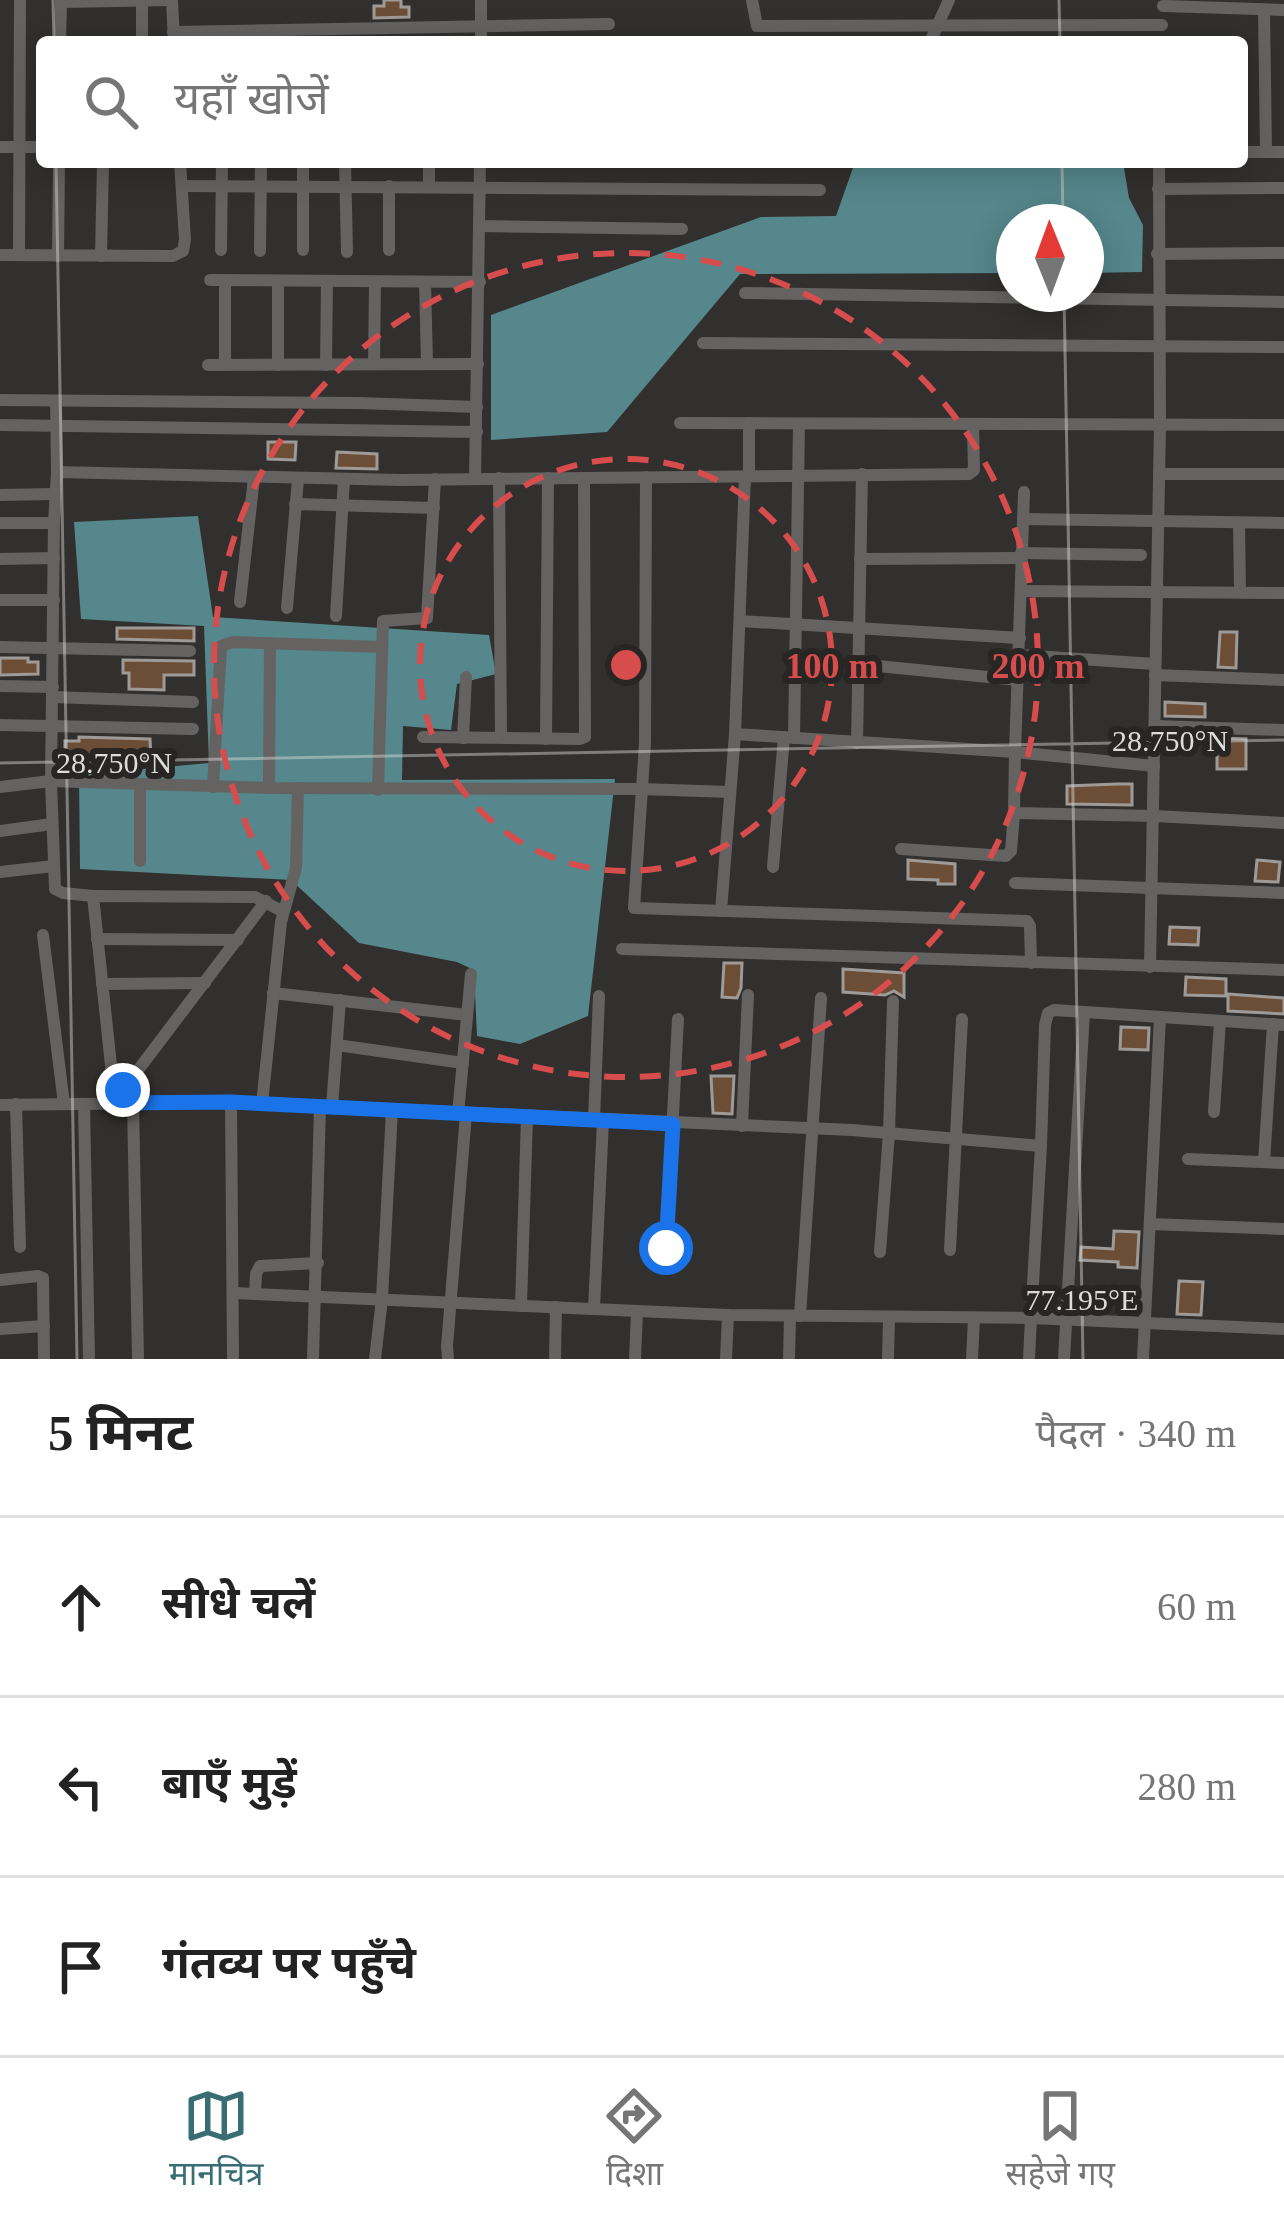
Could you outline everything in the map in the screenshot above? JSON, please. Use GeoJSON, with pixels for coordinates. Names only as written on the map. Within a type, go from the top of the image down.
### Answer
{"type":"FeatureCollection","features":[{"type":"Feature","properties":{"kind":"street"},"geometry":{"type":"LineString","coordinates":[[19,255],[20,0]]}},
{"type":"Feature","properties":{"kind":"street"},"geometry":{"type":"LineString","coordinates":[[60,36],[61,1],[172,0],[174,36]]}},
{"type":"Feature","properties":{"kind":"street"},"geometry":{"type":"LineString","coordinates":[[481,35],[482,0]]}},
{"type":"Feature","properties":{"kind":"street"},"geometry":{"type":"LineString","coordinates":[[752,0],[756,36]]}},
{"type":"Feature","properties":{"kind":"street"},"geometry":{"type":"LineString","coordinates":[[933,36],[949,0]]}},
{"type":"Feature","properties":{"kind":"street"},"geometry":{"type":"LineString","coordinates":[[142,1],[142,36]]}},
{"type":"Feature","properties":{"kind":"street"},"geometry":{"type":"LineString","coordinates":[[1161,36],[1163,3],[1284,10]]}},
{"type":"Feature","properties":{"kind":"street"},"geometry":{"type":"LineString","coordinates":[[1264,10],[1266,152]]}},
{"type":"Feature","properties":{"kind":"street"},"geometry":{"type":"LineString","coordinates":[[328,36],[481,35],[609,24]]}},
{"type":"Feature","properties":{"kind":"street"},"geometry":{"type":"LineString","coordinates":[[757,26],[1162,25]]}},
{"type":"Feature","properties":{"kind":"street"},"geometry":{"type":"LineString","coordinates":[[0,147],[36,148]]}},
{"type":"Feature","properties":{"kind":"street"},"geometry":{"type":"LineString","coordinates":[[1248,152],[1284,152]]}},
{"type":"Feature","properties":{"kind":"street"},"geometry":{"type":"LineString","coordinates":[[58,256],[59,168]]}},
{"type":"Feature","properties":{"kind":"street"},"geometry":{"type":"LineString","coordinates":[[101,256],[103,168]]}},
{"type":"Feature","properties":{"kind":"street"},"geometry":{"type":"LineString","coordinates":[[0,255],[173,256],[183,251],[180,168]]}},
{"type":"Feature","properties":{"kind":"street"},"geometry":{"type":"LineString","coordinates":[[221,250],[223,168]]}},
{"type":"Feature","properties":{"kind":"street"},"geometry":{"type":"LineString","coordinates":[[260,251],[261,168]]}},
{"type":"Feature","properties":{"kind":"street"},"geometry":{"type":"LineString","coordinates":[[303,168],[303,250]]}},
{"type":"Feature","properties":{"kind":"street"},"geometry":{"type":"LineString","coordinates":[[345,168],[347,252]]}},
{"type":"Feature","properties":{"kind":"street"},"geometry":{"type":"LineString","coordinates":[[429,168],[429,186]]}},
{"type":"Feature","properties":{"kind":"street"},"geometry":{"type":"LineString","coordinates":[[476,478],[480,168]]}},
{"type":"Feature","properties":{"kind":"street"},"geometry":{"type":"LineString","coordinates":[[1150,967],[1160,425],[1159,168]]}},
{"type":"Feature","properties":{"kind":"street"},"geometry":{"type":"LineString","coordinates":[[182,186],[820,190]]}},
{"type":"Feature","properties":{"kind":"street"},"geometry":{"type":"LineString","coordinates":[[389,186],[389,250]]}},
{"type":"Feature","properties":{"kind":"street"},"geometry":{"type":"LineString","coordinates":[[1157,189],[1284,188]]}},
{"type":"Feature","properties":{"kind":"street"},"geometry":{"type":"LineString","coordinates":[[480,226],[682,230]]}},
{"type":"Feature","properties":{"kind":"street"},"geometry":{"type":"LineString","coordinates":[[1157,254],[1284,254]]}},
{"type":"Feature","properties":{"kind":"street"},"geometry":{"type":"LineString","coordinates":[[210,280],[480,282]]}},
{"type":"Feature","properties":{"kind":"street"},"geometry":{"type":"LineString","coordinates":[[225,280],[225,365]]}},
{"type":"Feature","properties":{"kind":"street"},"geometry":{"type":"LineString","coordinates":[[278,281],[278,365]]}},
{"type":"Feature","properties":{"kind":"street"},"geometry":{"type":"LineString","coordinates":[[326,364],[327,281]]}},
{"type":"Feature","properties":{"kind":"street"},"geometry":{"type":"LineString","coordinates":[[374,364],[375,282]]}},
{"type":"Feature","properties":{"kind":"street"},"geometry":{"type":"LineString","coordinates":[[425,282],[427,364]]}},
{"type":"Feature","properties":{"kind":"street"},"geometry":{"type":"LineString","coordinates":[[745,293],[1284,302]]}},
{"type":"Feature","properties":{"kind":"street"},"geometry":{"type":"LineString","coordinates":[[703,344],[1284,347]]}},
{"type":"Feature","properties":{"kind":"street"},"geometry":{"type":"LineString","coordinates":[[208,365],[478,364]]}},
{"type":"Feature","properties":{"kind":"street"},"geometry":{"type":"LineString","coordinates":[[0,400],[477,407]]}},
{"type":"Feature","properties":{"kind":"street"},"geometry":{"type":"LineString","coordinates":[[56,400],[51,781],[55,886],[58,892],[93,896],[255,897],[282,911]]}},
{"type":"Feature","properties":{"kind":"street"},"geometry":{"type":"LineString","coordinates":[[680,423],[1284,425]]}},
{"type":"Feature","properties":{"kind":"street"},"geometry":{"type":"LineString","coordinates":[[721,911],[735,734],[748,424]]}},
{"type":"Feature","properties":{"kind":"street"},"geometry":{"type":"LineString","coordinates":[[773,867],[797,625],[800,424]]}},
{"type":"Feature","properties":{"kind":"street"},"geometry":{"type":"LineString","coordinates":[[0,425],[477,432]]}},
{"type":"Feature","properties":{"kind":"street"},"geometry":{"type":"LineString","coordinates":[[57,472],[344,479],[973,473],[973,426]]}},
{"type":"Feature","properties":{"kind":"street"},"geometry":{"type":"LineString","coordinates":[[1159,474],[1284,473]]}},
{"type":"Feature","properties":{"kind":"street"},"geometry":{"type":"LineString","coordinates":[[857,743],[862,474]]}},
{"type":"Feature","properties":{"kind":"street"},"geometry":{"type":"LineString","coordinates":[[646,477],[646,743],[634,908],[1027,921],[1030,963]]}},
{"type":"Feature","properties":{"kind":"street"},"geometry":{"type":"LineString","coordinates":[[240,602],[254,478]]}},
{"type":"Feature","properties":{"kind":"street"},"geometry":{"type":"LineString","coordinates":[[287,608],[298,478]]}},
{"type":"Feature","properties":{"kind":"street"},"geometry":{"type":"LineString","coordinates":[[499,478],[501,738]]}},
{"type":"Feature","properties":{"kind":"street"},"geometry":{"type":"LineString","coordinates":[[546,739],[548,478]]}},
{"type":"Feature","properties":{"kind":"street"},"geometry":{"type":"LineString","coordinates":[[423,737],[580,739],[586,733],[584,478]]}},
{"type":"Feature","properties":{"kind":"street"},"geometry":{"type":"LineString","coordinates":[[336,616],[344,479]]}},
{"type":"Feature","properties":{"kind":"street"},"geometry":{"type":"LineString","coordinates":[[378,790],[383,621],[427,618],[435,479]]}},
{"type":"Feature","properties":{"kind":"street"},"geometry":{"type":"LineString","coordinates":[[901,849],[1006,856],[1010,851],[1024,492]]}},
{"type":"Feature","properties":{"kind":"street"},"geometry":{"type":"LineString","coordinates":[[0,495],[55,494]]}},
{"type":"Feature","properties":{"kind":"street"},"geometry":{"type":"LineString","coordinates":[[296,505],[434,508]]}},
{"type":"Feature","properties":{"kind":"street"},"geometry":{"type":"LineString","coordinates":[[1023,519],[1284,524]]}},
{"type":"Feature","properties":{"kind":"street"},"geometry":{"type":"LineString","coordinates":[[0,523],[54,523]]}},
{"type":"Feature","properties":{"kind":"street"},"geometry":{"type":"LineString","coordinates":[[1239,523],[1240,592]]}},
{"type":"Feature","properties":{"kind":"street"},"geometry":{"type":"LineString","coordinates":[[860,559],[1142,555]]}},
{"type":"Feature","properties":{"kind":"street"},"geometry":{"type":"LineString","coordinates":[[0,560],[54,558]]}},
{"type":"Feature","properties":{"kind":"street"},"geometry":{"type":"LineString","coordinates":[[1021,591],[1284,593]]}},
{"type":"Feature","properties":{"kind":"street"},"geometry":{"type":"LineString","coordinates":[[0,600],[54,600]]}},
{"type":"Feature","properties":{"kind":"street"},"geometry":{"type":"LineString","coordinates":[[740,621],[1020,638]]}},
{"type":"Feature","properties":{"kind":"street"},"geometry":{"type":"LineString","coordinates":[[213,787],[221,646],[233,642],[382,647]]}},
{"type":"Feature","properties":{"kind":"street"},"geometry":{"type":"LineString","coordinates":[[269,788],[271,643]]}},
{"type":"Feature","properties":{"kind":"street"},"geometry":{"type":"LineString","coordinates":[[0,647],[190,651]]}},
{"type":"Feature","properties":{"kind":"street"},"geometry":{"type":"LineString","coordinates":[[1019,655],[1284,680]]}},
{"type":"Feature","properties":{"kind":"street"},"geometry":{"type":"LineString","coordinates":[[858,664],[1018,680]]}},
{"type":"Feature","properties":{"kind":"street"},"geometry":{"type":"LineString","coordinates":[[463,738],[466,677]]}},
{"type":"Feature","properties":{"kind":"street"},"geometry":{"type":"LineString","coordinates":[[0,686],[193,702]]}},
{"type":"Feature","properties":{"kind":"street"},"geometry":{"type":"LineString","coordinates":[[0,725],[193,729]]}},
{"type":"Feature","properties":{"kind":"street"},"geometry":{"type":"LineString","coordinates":[[1155,726],[1284,730]]}},
{"type":"Feature","properties":{"kind":"street"},"geometry":{"type":"LineString","coordinates":[[735,734],[1154,766]]}},
{"type":"Feature","properties":{"kind":"street"},"geometry":{"type":"LineString","coordinates":[[0,787],[51,781],[378,790],[730,792]]}},
{"type":"Feature","properties":{"kind":"street"},"geometry":{"type":"LineString","coordinates":[[140,784],[140,861]]}},
{"type":"Feature","properties":{"kind":"street"},"geometry":{"type":"LineString","coordinates":[[262,1104],[282,911],[296,868],[298,788]]}},
{"type":"Feature","properties":{"kind":"street"},"geometry":{"type":"LineString","coordinates":[[1014,813],[1284,823]]}},
{"type":"Feature","properties":{"kind":"street"},"geometry":{"type":"LineString","coordinates":[[0,831],[52,824]]}},
{"type":"Feature","properties":{"kind":"street"},"geometry":{"type":"LineString","coordinates":[[0,872],[54,866]]}},
{"type":"Feature","properties":{"kind":"street"},"geometry":{"type":"LineString","coordinates":[[1015,883],[1284,893]]}},
{"type":"Feature","properties":{"kind":"street"},"geometry":{"type":"LineString","coordinates":[[93,896],[115,1099]]}},
{"type":"Feature","properties":{"kind":"street"},"geometry":{"type":"LineString","coordinates":[[115,1099],[266,901]]}},
{"type":"Feature","properties":{"kind":"street"},"geometry":{"type":"LineString","coordinates":[[43,935],[64,1104]]}},
{"type":"Feature","properties":{"kind":"street"},"geometry":{"type":"LineString","coordinates":[[97,939],[238,940]]}},
{"type":"Feature","properties":{"kind":"street"},"geometry":{"type":"LineString","coordinates":[[622,950],[1284,970]]}},
{"type":"Feature","properties":{"kind":"street"},"geometry":{"type":"LineString","coordinates":[[448,1359],[471,974]]}},
{"type":"Feature","properties":{"kind":"street"},"geometry":{"type":"LineString","coordinates":[[102,984],[205,983]]}},
{"type":"Feature","properties":{"kind":"street"},"geometry":{"type":"LineString","coordinates":[[273,992],[467,1015]]}},
{"type":"Feature","properties":{"kind":"street"},"geometry":{"type":"LineString","coordinates":[[742,1126],[748,995]]}},
{"type":"Feature","properties":{"kind":"street"},"geometry":{"type":"LineString","coordinates":[[594,1309],[599,996]]}},
{"type":"Feature","properties":{"kind":"street"},"geometry":{"type":"LineString","coordinates":[[789,1359],[821,998]]}},
{"type":"Feature","properties":{"kind":"street"},"geometry":{"type":"LineString","coordinates":[[313,1359],[326,1107],[340,1000]]}},
{"type":"Feature","properties":{"kind":"street"},"geometry":{"type":"LineString","coordinates":[[880,1252],[893,1001]]}},
{"type":"Feature","properties":{"kind":"street"},"geometry":{"type":"LineString","coordinates":[[1029,1359],[1046,1018],[1054,1010],[1278,1024],[1264,1162]]}},
{"type":"Feature","properties":{"kind":"street"},"geometry":{"type":"LineString","coordinates":[[1064,1359],[1084,1012]]}},
{"type":"Feature","properties":{"kind":"street"},"geometry":{"type":"LineString","coordinates":[[1143,1359],[1160,1018]]}},
{"type":"Feature","properties":{"kind":"street"},"geometry":{"type":"LineString","coordinates":[[666,1248],[678,1019]]}},
{"type":"Feature","properties":{"kind":"street"},"geometry":{"type":"LineString","coordinates":[[950,1250],[962,1019]]}},
{"type":"Feature","properties":{"kind":"street"},"geometry":{"type":"LineString","coordinates":[[1214,1112],[1220,1021]]}},
{"type":"Feature","properties":{"kind":"street"},"geometry":{"type":"LineString","coordinates":[[337,1045],[463,1063]]}},
{"type":"Feature","properties":{"kind":"street"},"geometry":{"type":"LineString","coordinates":[[0,1106],[115,1099],[231,1102],[889,1133],[1042,1146]]}},
{"type":"Feature","properties":{"kind":"street"},"geometry":{"type":"LineString","coordinates":[[231,1102],[233,1359]]}},
{"type":"Feature","properties":{"kind":"street"},"geometry":{"type":"LineString","coordinates":[[134,1103],[137,1359]]}},
{"type":"Feature","properties":{"kind":"street"},"geometry":{"type":"LineString","coordinates":[[16,1104],[20,1247]]}},
{"type":"Feature","properties":{"kind":"street"},"geometry":{"type":"LineString","coordinates":[[84,1104],[89,1359]]}},
{"type":"Feature","properties":{"kind":"street"},"geometry":{"type":"LineString","coordinates":[[375,1359],[392,1110]]}},
{"type":"Feature","properties":{"kind":"street"},"geometry":{"type":"LineString","coordinates":[[521,1306],[526,1117]]}},
{"type":"Feature","properties":{"kind":"street"},"geometry":{"type":"LineString","coordinates":[[1188,1159],[1284,1162]]}},
{"type":"Feature","properties":{"kind":"street"},"geometry":{"type":"LineString","coordinates":[[1150,1224],[1284,1229]]}},
{"type":"Feature","properties":{"kind":"street"},"geometry":{"type":"LineString","coordinates":[[256,1294],[260,1266],[318,1263]]}},
{"type":"Feature","properties":{"kind":"street"},"geometry":{"type":"LineString","coordinates":[[0,1280],[43,1278],[44,1359]]}},
{"type":"Feature","properties":{"kind":"street"},"geometry":{"type":"LineString","coordinates":[[234,1294],[728,1315],[1031,1318],[1284,1329]]}},
{"type":"Feature","properties":{"kind":"street"},"geometry":{"type":"LineString","coordinates":[[555,1359],[556,1307]]}},
{"type":"Feature","properties":{"kind":"street"},"geometry":{"type":"LineString","coordinates":[[635,1359],[637,1311]]}},
{"type":"Feature","properties":{"kind":"street"},"geometry":{"type":"LineString","coordinates":[[726,1359],[728,1315]]}},
{"type":"Feature","properties":{"kind":"street"},"geometry":{"type":"LineString","coordinates":[[888,1359],[889,1317]]}},
{"type":"Feature","properties":{"kind":"street"},"geometry":{"type":"LineString","coordinates":[[972,1359],[974,1318]]}},
{"type":"Feature","properties":{"kind":"street"},"geometry":{"type":"LineString","coordinates":[[0,1329],[44,1326]]}},
{"type":"Feature","properties":{"kind":"water"},"geometry":{"type":"Polygon","coordinates":[[[853,168],[1124,168],[1129,198],[1143,225],[1142,272],[1104,273],[1104,204],[996,204],[996,273],[740,274],[607,432],[491,440],[491,315],[761,217],[836,216],[853,168]]]}},
{"type":"Feature","properties":{"kind":"water"},"geometry":{"type":"Polygon","coordinates":[[[198,516],[213,617],[489,635],[496,674],[457,684],[451,730],[403,726],[402,780],[615,779],[588,1016],[520,1044],[477,1036],[474,970],[457,962],[359,943],[291,880],[80,869],[79,775],[209,763],[204,626],[81,619],[74,522],[198,516]]]}},
{"type":"Feature","properties":{"kind":"building"},"geometry":{"type":"Polygon","coordinates":[[[384,0],[401,0],[401,7],[409,7],[409,17],[374,18],[374,6],[384,6],[384,0]]]}},
{"type":"Feature","properties":{"kind":"building"},"geometry":{"type":"Polygon","coordinates":[[[268,442],[296,442],[295,460],[268,459],[268,442]]]}},
{"type":"Feature","properties":{"kind":"building"},"geometry":{"type":"Polygon","coordinates":[[[337,452],[377,454],[377,469],[336,468],[337,452]]]}},
{"type":"Feature","properties":{"kind":"building"},"geometry":{"type":"Polygon","coordinates":[[[117,628],[194,628],[194,641],[117,639],[117,628]]]}},
{"type":"Feature","properties":{"kind":"building"},"geometry":{"type":"Polygon","coordinates":[[[1220,632],[1237,632],[1236,668],[1218,667],[1220,632]]]}},
{"type":"Feature","properties":{"kind":"building"},"geometry":{"type":"Polygon","coordinates":[[[0,658],[38,662],[38,674],[0,675],[0,658]]]}},
{"type":"Feature","properties":{"kind":"building"},"geometry":{"type":"Polygon","coordinates":[[[123,660],[194,661],[194,675],[164,675],[164,690],[129,689],[123,660]]]}},
{"type":"Feature","properties":{"kind":"building"},"geometry":{"type":"Polygon","coordinates":[[[1165,702],[1205,704],[1205,717],[1165,716],[1165,702]]]}},
{"type":"Feature","properties":{"kind":"building"},"geometry":{"type":"Polygon","coordinates":[[[79,737],[150,739],[151,759],[65,757],[65,741],[79,741],[79,737]]]}},
{"type":"Feature","properties":{"kind":"building"},"geometry":{"type":"Polygon","coordinates":[[[1217,738],[1246,739],[1246,769],[1217,769],[1217,738]]]}},
{"type":"Feature","properties":{"kind":"building"},"geometry":{"type":"Polygon","coordinates":[[[1132,784],[1132,805],[1067,804],[1067,786],[1132,784]]]}},
{"type":"Feature","properties":{"kind":"building"},"geometry":{"type":"Polygon","coordinates":[[[908,860],[955,864],[955,884],[908,879],[908,860]]]}},
{"type":"Feature","properties":{"kind":"building"},"geometry":{"type":"Polygon","coordinates":[[[1257,860],[1280,862],[1278,882],[1255,881],[1257,860]]]}},
{"type":"Feature","properties":{"kind":"building"},"geometry":{"type":"Polygon","coordinates":[[[1170,927],[1199,928],[1198,945],[1169,944],[1170,927]]]}},
{"type":"Feature","properties":{"kind":"building"},"geometry":{"type":"Polygon","coordinates":[[[724,963],[742,963],[737,998],[722,997],[724,963]]]}},
{"type":"Feature","properties":{"kind":"building"},"geometry":{"type":"Polygon","coordinates":[[[843,969],[904,973],[904,997],[894,991],[885,995],[843,992],[843,969]]]}},
{"type":"Feature","properties":{"kind":"building"},"geometry":{"type":"Polygon","coordinates":[[[1186,977],[1226,979],[1226,996],[1185,995],[1186,977]]]}},
{"type":"Feature","properties":{"kind":"building"},"geometry":{"type":"Polygon","coordinates":[[[1228,994],[1284,998],[1284,1014],[1228,1011],[1228,994]]]}},
{"type":"Feature","properties":{"kind":"building"},"geometry":{"type":"Polygon","coordinates":[[[1121,1027],[1149,1028],[1148,1050],[1120,1049],[1121,1027]]]}},
{"type":"Feature","properties":{"kind":"building"},"geometry":{"type":"Polygon","coordinates":[[[711,1076],[734,1076],[732,1114],[713,1113],[711,1076]]]}},
{"type":"Feature","properties":{"kind":"building"},"geometry":{"type":"Polygon","coordinates":[[[1114,1231],[1139,1232],[1137,1268],[1080,1260],[1081,1247],[1113,1249],[1114,1231]]]}},
{"type":"Feature","properties":{"kind":"building"},"geometry":{"type":"Polygon","coordinates":[[[1179,1281],[1203,1282],[1201,1315],[1177,1314],[1179,1281]]]}},
{"type":"Feature","properties":{"kind":"route"},"geometry":{"type":"LineString","coordinates":[[123,1090],[114,1095],[115,1103],[231,1102],[673,1124],[666,1248]]}}]}
